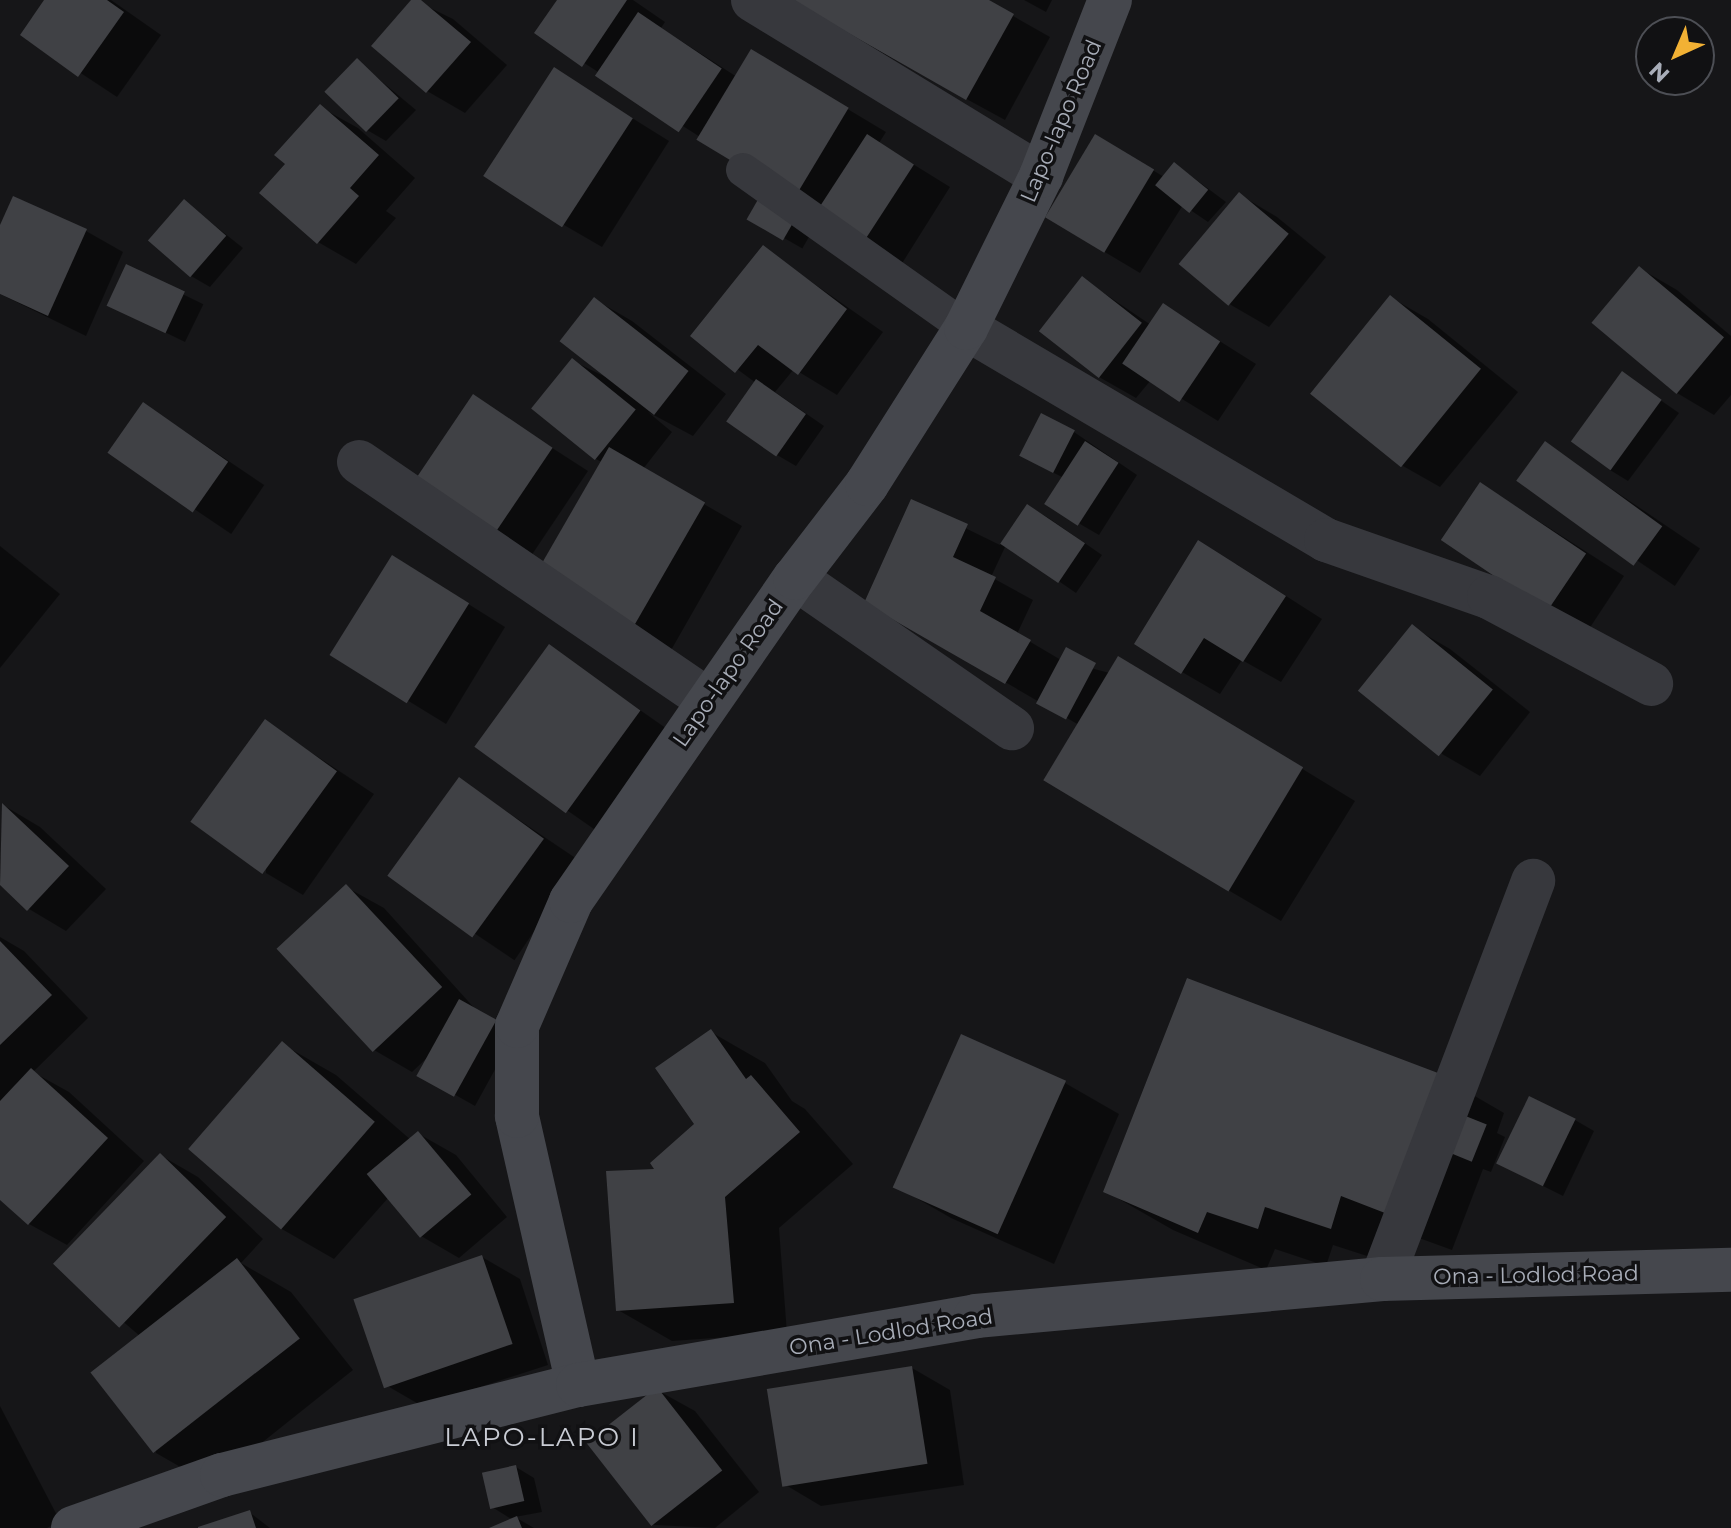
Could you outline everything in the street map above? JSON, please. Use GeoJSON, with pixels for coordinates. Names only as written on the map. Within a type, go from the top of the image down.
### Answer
{"type":"FeatureCollection","features":[{"type":"Feature","properties":{"kind":"main road","name":"Lapo-lapo Road"},"geometry":{"type":"LineString","coordinates":[[578,1385],[517,1116],[517,1026],[571,901],[708,700],[867,484],[966,328],[1041,176],[1110,0]]}},
{"type":"Feature","properties":{"kind":"main road","name":"Ona - Lodlod Road"},"geometry":{"type":"LineString","coordinates":[[73,1528],[222,1475],[578,1385],[976,1316],[1382,1279],[1731,1270]]}},
{"type":"Feature","properties":{"kind":"street"},"geometry":{"type":"LineString","coordinates":[[753,0],[1041,176]]}},
{"type":"Feature","properties":{"kind":"street"},"geometry":{"type":"LineString","coordinates":[[966,328],[1326,540],[1489,597],[1651,684]]}},
{"type":"Feature","properties":{"kind":"street"},"geometry":{"type":"LineString","coordinates":[[359,462],[708,700]]}},
{"type":"Feature","properties":{"kind":"street"},"geometry":{"type":"LineString","coordinates":[[795,578],[1012,728]]}},
{"type":"Feature","properties":{"kind":"street"},"geometry":{"type":"LineString","coordinates":[[1382,1279],[1533,881]]}},
{"type":"Feature","properties":{"kind":"lane"},"geometry":{"type":"LineString","coordinates":[[743,170],[966,328]]}},
{"type":"Feature","properties":{"kind":"building"},"geometry":{"type":"Polygon","coordinates":[[[44,0],[107,0],[124,12],[78,77],[20,35],[44,0]]]}},
{"type":"Feature","properties":{"kind":"building"},"geometry":{"type":"Polygon","coordinates":[[[411,0],[421,0],[471,42],[426,93],[371,46],[411,0]]]}},
{"type":"Feature","properties":{"kind":"building"},"geometry":{"type":"Polygon","coordinates":[[[557,0],[627,0],[582,67],[534,33],[557,0]]]}},
{"type":"Feature","properties":{"kind":"building"},"geometry":{"type":"Polygon","coordinates":[[[790,0],[989,0],[1014,14],[966,100],[790,0]]]}},
{"type":"Feature","properties":{"kind":"building"},"geometry":{"type":"Polygon","coordinates":[[[638,12],[722,68],[679,132],[595,76],[638,12]]]}},
{"type":"Feature","properties":{"kind":"building"},"geometry":{"type":"Polygon","coordinates":[[[751,49],[849,108],[794,199],[696,140],[751,49]]]}},
{"type":"Feature","properties":{"kind":"building"},"geometry":{"type":"Polygon","coordinates":[[[357,58],[399,98],[366,132],[324,92],[357,58]]]}},
{"type":"Feature","properties":{"kind":"building"},"geometry":{"type":"Polygon","coordinates":[[[554,67],[633,118],[562,227],[483,176],[554,67]]]}},
{"type":"Feature","properties":{"kind":"building"},"geometry":{"type":"Polygon","coordinates":[[[320,104],[379,155],[350,188],[359,196],[317,244],[259,193],[285,164],[274,155],[320,104]]]}},
{"type":"Feature","properties":{"kind":"building"},"geometry":{"type":"Polygon","coordinates":[[[867,134],[914,164],[861,246],[814,215],[867,134]]]}},
{"type":"Feature","properties":{"kind":"building"},"geometry":{"type":"Polygon","coordinates":[[[1095,134],[1154,170],[1104,253],[1045,217],[1095,134]]]}},
{"type":"Feature","properties":{"kind":"building"},"geometry":{"type":"Polygon","coordinates":[[[1174,162],[1208,190],[1189,213],[1155,185],[1174,162]]]}},
{"type":"Feature","properties":{"kind":"building"},"geometry":{"type":"Polygon","coordinates":[[[1239,192],[1289,234],[1228,306],[1179,264],[1239,192]]]}},
{"type":"Feature","properties":{"kind":"building"},"geometry":{"type":"Polygon","coordinates":[[[13,196],[87,229],[48,316],[0,294],[0,225],[13,196]]]}},
{"type":"Feature","properties":{"kind":"building"},"geometry":{"type":"Polygon","coordinates":[[[760,196],[796,217],[783,240],[746,219],[760,196]]]}},
{"type":"Feature","properties":{"kind":"building"},"geometry":{"type":"Polygon","coordinates":[[[184,199],[226,236],[190,277],[148,241],[184,199]]]}},
{"type":"Feature","properties":{"kind":"building"},"geometry":{"type":"Polygon","coordinates":[[[763,245],[847,309],[798,375],[758,345],[735,373],[690,336],[763,245]]]}},
{"type":"Feature","properties":{"kind":"building"},"geometry":{"type":"Polygon","coordinates":[[[126,264],[185,291],[165,333],[107,306],[126,264]]]}},
{"type":"Feature","properties":{"kind":"building"},"geometry":{"type":"Polygon","coordinates":[[[1639,266],[1724,337],[1676,394],[1591,323],[1639,266]]]}},
{"type":"Feature","properties":{"kind":"building"},"geometry":{"type":"Polygon","coordinates":[[[1082,276],[1142,323],[1099,378],[1039,331],[1082,276]]]}},
{"type":"Feature","properties":{"kind":"building"},"geometry":{"type":"Polygon","coordinates":[[[1390,295],[1481,369],[1401,467],[1310,394],[1390,295]]]}},
{"type":"Feature","properties":{"kind":"building"},"geometry":{"type":"Polygon","coordinates":[[[594,297],[689,371],[654,415],[560,341],[594,297]]]}},
{"type":"Feature","properties":{"kind":"building"},"geometry":{"type":"Polygon","coordinates":[[[1163,303],[1220,342],[1179,402],[1122,364],[1163,303]]]}},
{"type":"Feature","properties":{"kind":"building"},"geometry":{"type":"Polygon","coordinates":[[[572,358],[636,410],[595,460],[531,409],[572,358]]]}},
{"type":"Feature","properties":{"kind":"building"},"geometry":{"type":"Polygon","coordinates":[[[1622,371],[1662,400],[1611,470],[1571,441],[1622,371]]]}},
{"type":"Feature","properties":{"kind":"building"},"geometry":{"type":"Polygon","coordinates":[[[756,379],[806,414],[776,457],[726,422],[756,379]]]}},
{"type":"Feature","properties":{"kind":"building"},"geometry":{"type":"Polygon","coordinates":[[[473,394],[553,448],[487,546],[407,492],[473,394]]]}},
{"type":"Feature","properties":{"kind":"building"},"geometry":{"type":"Polygon","coordinates":[[[143,402],[228,462],[193,512],[107,453],[143,402]]]}},
{"type":"Feature","properties":{"kind":"building"},"geometry":{"type":"Polygon","coordinates":[[[1041,413],[1075,430],[1053,473],[1019,456],[1041,413]]]}},
{"type":"Feature","properties":{"kind":"building"},"geometry":{"type":"Polygon","coordinates":[[[1085,441],[1119,463],[1078,526],[1044,504],[1085,441]]]}},
{"type":"Feature","properties":{"kind":"building"},"geometry":{"type":"Polygon","coordinates":[[[1545,441],[1662,526],[1634,566],[1516,481],[1545,441]]]}},
{"type":"Feature","properties":{"kind":"building"},"geometry":{"type":"Polygon","coordinates":[[[609,447],[705,502],[630,632],[534,577],[609,447]]]}},
{"type":"Feature","properties":{"kind":"building"},"geometry":{"type":"Polygon","coordinates":[[[1480,482],[1586,554],[1547,612],[1441,540],[1480,482]]]}},
{"type":"Feature","properties":{"kind":"building"},"geometry":{"type":"Polygon","coordinates":[[[911,499],[968,524],[953,557],[996,577],[980,611],[1031,640],[1005,684],[864,603],[911,499]]]}},
{"type":"Feature","properties":{"kind":"building"},"geometry":{"type":"Polygon","coordinates":[[[1027,504],[1085,543],[1058,583],[1000,544],[1027,504]]]}},
{"type":"Feature","properties":{"kind":"building"},"geometry":{"type":"Polygon","coordinates":[[[1198,540],[1286,596],[1243,662],[1204,638],[1181,674],[1134,644],[1198,540]]]}},
{"type":"Feature","properties":{"kind":"building"},"geometry":{"type":"Polygon","coordinates":[[[392,555],[469,603],[407,703],[329,655],[392,555]]]}},
{"type":"Feature","properties":{"kind":"building"},"geometry":{"type":"Polygon","coordinates":[[[1412,624],[1493,689],[1439,756],[1358,691],[1412,624]]]}},
{"type":"Feature","properties":{"kind":"building"},"geometry":{"type":"Polygon","coordinates":[[[549,644],[640,710],[566,813],[474,747],[549,644]]]}},
{"type":"Feature","properties":{"kind":"building"},"geometry":{"type":"Polygon","coordinates":[[[1066,647],[1096,663],[1066,719],[1036,704],[1066,647]]]}},
{"type":"Feature","properties":{"kind":"building"},"geometry":{"type":"Polygon","coordinates":[[[1118,656],[1303,767],[1228,892],[1043,780],[1118,656]]]}},
{"type":"Feature","properties":{"kind":"building"},"geometry":{"type":"Polygon","coordinates":[[[265,719],[337,771],[262,874],[190,822],[265,719]]]}},
{"type":"Feature","properties":{"kind":"building"},"geometry":{"type":"Polygon","coordinates":[[[459,777],[544,839],[472,937],[387,876],[459,777]]]}},
{"type":"Feature","properties":{"kind":"building"},"geometry":{"type":"Polygon","coordinates":[[[2,803],[69,866],[27,911],[0,885],[2,803]]]}},
{"type":"Feature","properties":{"kind":"building"},"geometry":{"type":"Polygon","coordinates":[[[346,884],[442,987],[373,1052],[277,949],[346,884]]]}},
{"type":"Feature","properties":{"kind":"building"},"geometry":{"type":"Polygon","coordinates":[[[0,941],[52,995],[0,1045],[0,941]]]}},
{"type":"Feature","properties":{"kind":"building"},"geometry":{"type":"Polygon","coordinates":[[[1187,978],[1438,1073],[1385,1213],[1341,1196],[1331,1229],[1265,1207],[1258,1229],[1207,1212],[1198,1233],[1103,1192],[1187,978]]]}},
{"type":"Feature","properties":{"kind":"building"},"geometry":{"type":"Polygon","coordinates":[[[459,999],[497,1020],[454,1097],[416,1076],[459,999]]]}},
{"type":"Feature","properties":{"kind":"building"},"geometry":{"type":"Polygon","coordinates":[[[711,1029],[746,1079],[751,1075],[800,1132],[725,1197],[734,1303],[616,1311],[606,1171],[654,1169],[650,1163],[694,1124],[655,1068],[711,1029]]]}},
{"type":"Feature","properties":{"kind":"building"},"geometry":{"type":"Polygon","coordinates":[[[961,1034],[1066,1081],[998,1234],[893,1187],[961,1034]]]}},
{"type":"Feature","properties":{"kind":"building"},"geometry":{"type":"Polygon","coordinates":[[[282,1041],[375,1122],[281,1230],[188,1149],[282,1041]]]}},
{"type":"Feature","properties":{"kind":"building"},"geometry":{"type":"Polygon","coordinates":[[[31,1068],[108,1138],[28,1225],[0,1200],[0,1101],[31,1068]]]}},
{"type":"Feature","properties":{"kind":"building"},"geometry":{"type":"Polygon","coordinates":[[[1529,1096],[1576,1119],[1543,1186],[1496,1163],[1529,1096]]]}},
{"type":"Feature","properties":{"kind":"building"},"geometry":{"type":"Polygon","coordinates":[[[1458,1113],[1487,1125],[1472,1162],[1443,1150],[1458,1113]]]}},
{"type":"Feature","properties":{"kind":"building"},"geometry":{"type":"Polygon","coordinates":[[[418,1131],[471,1195],[420,1238],[367,1174],[418,1131]]]}},
{"type":"Feature","properties":{"kind":"building"},"geometry":{"type":"Polygon","coordinates":[[[160,1153],[226,1217],[119,1328],[53,1264],[160,1153]]]}},
{"type":"Feature","properties":{"kind":"building"},"geometry":{"type":"Polygon","coordinates":[[[482,1255],[513,1344],[384,1388],[353,1299],[482,1255]]]}},
{"type":"Feature","properties":{"kind":"building"},"geometry":{"type":"Polygon","coordinates":[[[237,1258],[300,1338],[153,1453],[90,1373],[237,1258]]]}},
{"type":"Feature","properties":{"kind":"building"},"geometry":{"type":"Polygon","coordinates":[[[912,1366],[927,1464],[782,1487],[767,1389],[912,1366]]]}},
{"type":"Feature","properties":{"kind":"building"},"geometry":{"type":"Polygon","coordinates":[[[657,1387],[722,1471],[651,1526],[586,1442],[657,1387]]]}},
{"type":"Feature","properties":{"kind":"building"},"geometry":{"type":"Polygon","coordinates":[[[516,1465],[524,1501],[490,1509],[482,1473],[516,1465]]]}},
{"type":"Feature","properties":{"kind":"building"},"geometry":{"type":"Polygon","coordinates":[[[250,1510],[256,1528],[198,1528],[198,1527],[250,1510]]]}},
{"type":"Feature","properties":{"kind":"building"},"geometry":{"type":"Polygon","coordinates":[[[517,1516],[522,1528],[489,1528],[517,1516]]]}},
{"type":"Feature","properties":{"kind":"district","name":"LAPO-LAPO I"},"geometry":{"type":"Point","coordinates":[542,1438]}}]}
